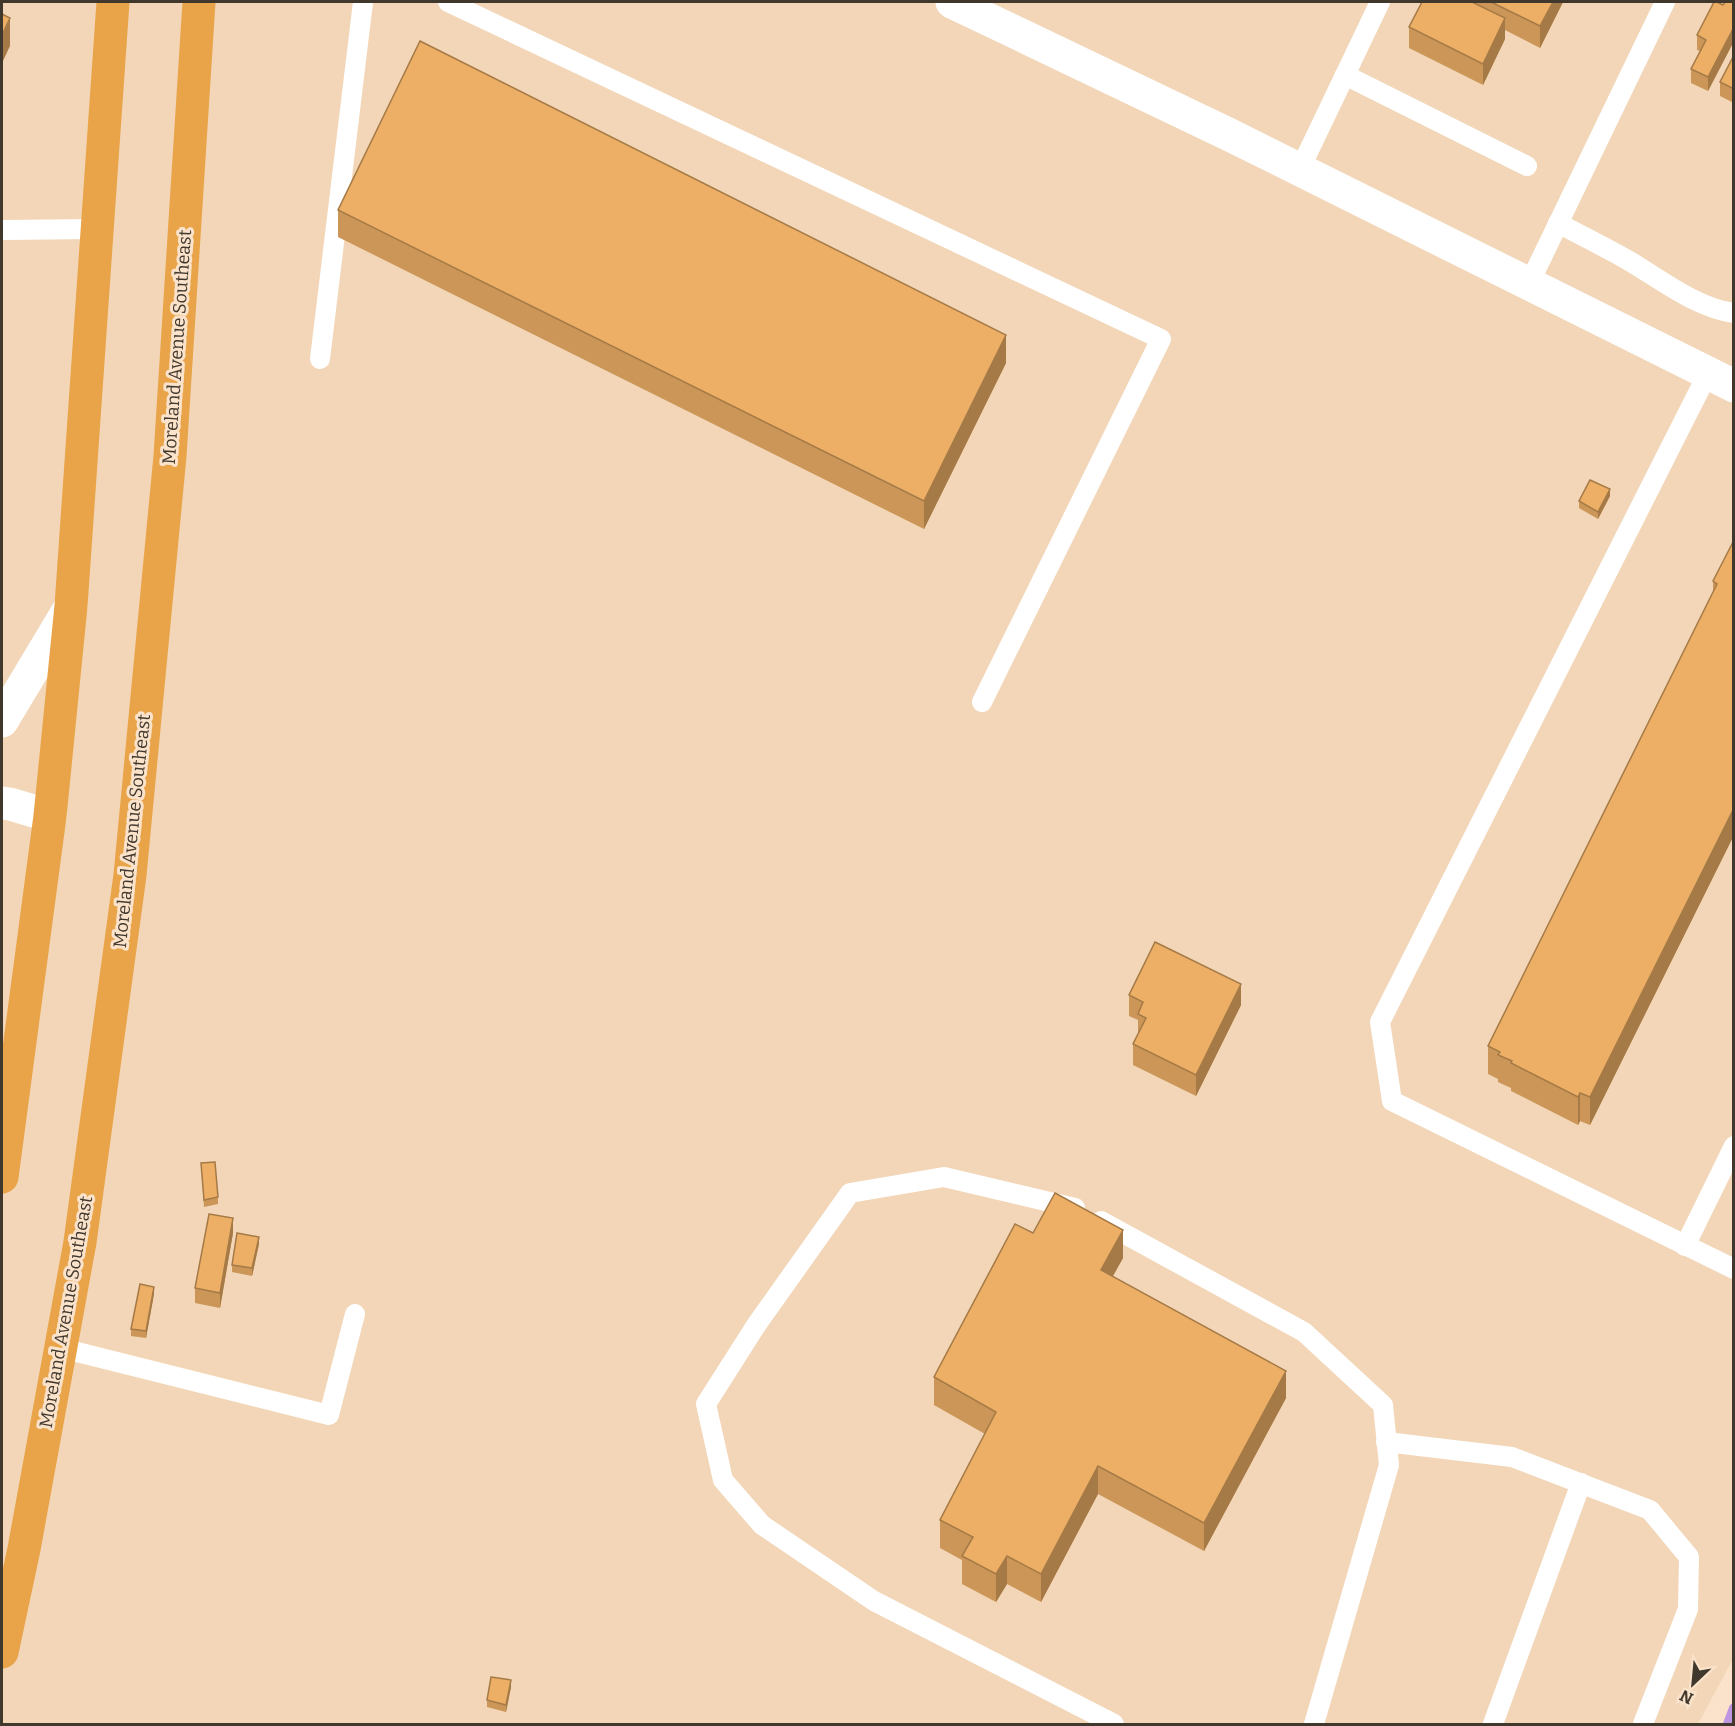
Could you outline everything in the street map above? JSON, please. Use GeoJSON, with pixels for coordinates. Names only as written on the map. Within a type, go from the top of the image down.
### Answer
{"type":"FeatureCollection","features":[{"type":"Feature","properties":{"kind":"highway"},"geometry":{"type":"LineString","coordinates":[[2,1177],[50,816],[71,606],[113,2]]}},
{"type":"Feature","properties":{"kind":"highway","name":"Moreland Avenue Southeast"},"geometry":{"type":"LineString","coordinates":[[2,1652],[24,1549],[80,1242],[130,875],[170,456],[199,2]]}},
{"type":"Feature","properties":{"kind":"street"},"geometry":{"type":"LineString","coordinates":[[952,2],[1300,170],[1721,380]]}},
{"type":"Feature","properties":{"kind":"street"},"geometry":{"type":"LineString","coordinates":[[2,721],[71,606]]}},
{"type":"Feature","properties":{"kind":"street"},"geometry":{"type":"LineString","coordinates":[[2,803],[50,816]]}},
{"type":"Feature","properties":{"kind":"lane"},"geometry":{"type":"LineString","coordinates":[[320,359],[363,2]]}},
{"type":"Feature","properties":{"kind":"lane"},"geometry":{"type":"LineString","coordinates":[[448,2],[1161,339],[982,702]]}},
{"type":"Feature","properties":{"kind":"lane"},"geometry":{"type":"LineString","coordinates":[[1300,170],[1380,2]]}},
{"type":"Feature","properties":{"kind":"lane"},"geometry":{"type":"LineString","coordinates":[[1529,284],[1665,2]]}},
{"type":"Feature","properties":{"kind":"lane"},"geometry":{"type":"LineString","coordinates":[[1345,75],[1527,166]]}},
{"type":"Feature","properties":{"kind":"lane"},"geometry":{"type":"LineString","coordinates":[[1558,223],[1675,289],[1720,311],[1734,313]]}},
{"type":"Feature","properties":{"kind":"lane"},"geometry":{"type":"LineString","coordinates":[[2,230],[97,229]]}},
{"type":"Feature","properties":{"kind":"lane"},"geometry":{"type":"LineString","coordinates":[[1721,380],[1380,1022],[1392,1101],[1734,1269]]}},
{"type":"Feature","properties":{"kind":"lane"},"geometry":{"type":"LineString","coordinates":[[1685,1246],[1734,1146]]}},
{"type":"Feature","properties":{"kind":"lane"},"geometry":{"type":"LineString","coordinates":[[1114,1725],[873,1601],[762,1525],[723,1480],[706,1404],[757,1324],[850,1192],[944,1177],[1071,1205],[1154,1248],[1304,1332],[1383,1405],[1389,1465],[1314,1725]]}},
{"type":"Feature","properties":{"kind":"lane"},"geometry":{"type":"LineString","coordinates":[[61,1348],[329,1415],[355,1314]]}},
{"type":"Feature","properties":{"kind":"lane"},"geometry":{"type":"LineString","coordinates":[[1386,1442],[1512,1456],[1650,1510],[1689,1557],[1688,1609],[1643,1725]]}},
{"type":"Feature","properties":{"kind":"lane"},"geometry":{"type":"LineString","coordinates":[[1492,1725],[1581,1483]]}},
{"type":"Feature","properties":{"kind":"shaded area"},"geometry":{"type":"Polygon","coordinates":[[[2,2],[1733,2],[1734,1657],[1698,1724],[2,1724],[2,2]]]}},
{"type":"Feature","properties":{"kind":"building"},"geometry":{"type":"Polygon","coordinates":[[[1422,2],[1472,2],[1505,18],[1483,64],[1409,27],[1422,2]]]}},
{"type":"Feature","properties":{"kind":"building"},"geometry":{"type":"Polygon","coordinates":[[[1491,2],[1553,2],[1540,26],[1491,2]]]}},
{"type":"Feature","properties":{"kind":"building"},"geometry":{"type":"Polygon","coordinates":[[[1714,2],[1723,5],[1725,2],[1734,2],[1734,27],[1708,77],[1691,69],[1706,40],[1697,35],[1714,2]]]}},
{"type":"Feature","properties":{"kind":"building"},"geometry":{"type":"Polygon","coordinates":[[[2,14],[10,18],[2,35],[2,14]]]}},
{"type":"Feature","properties":{"kind":"building"},"geometry":{"type":"Polygon","coordinates":[[[420,41],[1006,335],[924,501],[338,210],[420,41]]]}},
{"type":"Feature","properties":{"kind":"building"},"geometry":{"type":"Polygon","coordinates":[[[1734,55],[1734,89],[1720,82],[1734,55]]]}},
{"type":"Feature","properties":{"kind":"building"},"geometry":{"type":"Polygon","coordinates":[[[1590,480],[1610,489],[1598,512],[1579,501],[1590,480]]]}},
{"type":"Feature","properties":{"kind":"building"},"geometry":{"type":"Polygon","coordinates":[[[1734,540],[1734,808],[1590,1097],[1580,1093],[1578,1097],[1511,1063],[1512,1061],[1498,1055],[1500,1052],[1488,1046],[1717,584],[1713,581],[1734,540]]]}},
{"type":"Feature","properties":{"kind":"building"},"geometry":{"type":"Polygon","coordinates":[[[1155,942],[1241,984],[1196,1075],[1133,1044],[1146,1018],[1138,1014],[1143,1002],[1129,995],[1155,942]]]}},
{"type":"Feature","properties":{"kind":"building"},"geometry":{"type":"Polygon","coordinates":[[[215,1162],[218,1197],[204,1200],[201,1163],[215,1162]]]}},
{"type":"Feature","properties":{"kind":"building"},"geometry":{"type":"Polygon","coordinates":[[[1055,1193],[1123,1230],[1101,1270],[1286,1371],[1204,1523],[1098,1466],[1041,1574],[1007,1556],[996,1574],[962,1556],[973,1537],[940,1520],[996,1412],[934,1377],[1015,1224],[1033,1233],[1055,1193]]]}},
{"type":"Feature","properties":{"kind":"building"},"geometry":{"type":"Polygon","coordinates":[[[209,1214],[233,1218],[220,1293],[195,1288],[209,1214]]]}},
{"type":"Feature","properties":{"kind":"building"},"geometry":{"type":"Polygon","coordinates":[[[237,1233],[259,1237],[252,1268],[232,1265],[237,1233]]]}},
{"type":"Feature","properties":{"kind":"building"},"geometry":{"type":"Polygon","coordinates":[[[140,1284],[154,1287],[146,1331],[131,1329],[140,1284]]]}},
{"type":"Feature","properties":{"kind":"building"},"geometry":{"type":"Polygon","coordinates":[[[491,1677],[511,1680],[506,1705],[487,1700],[491,1677]]]}},
{"type":"Feature","properties":{"kind":"waterway"},"geometry":{"type":"LineString","coordinates":[[1728,1724],[1734,1708]]}}]}
